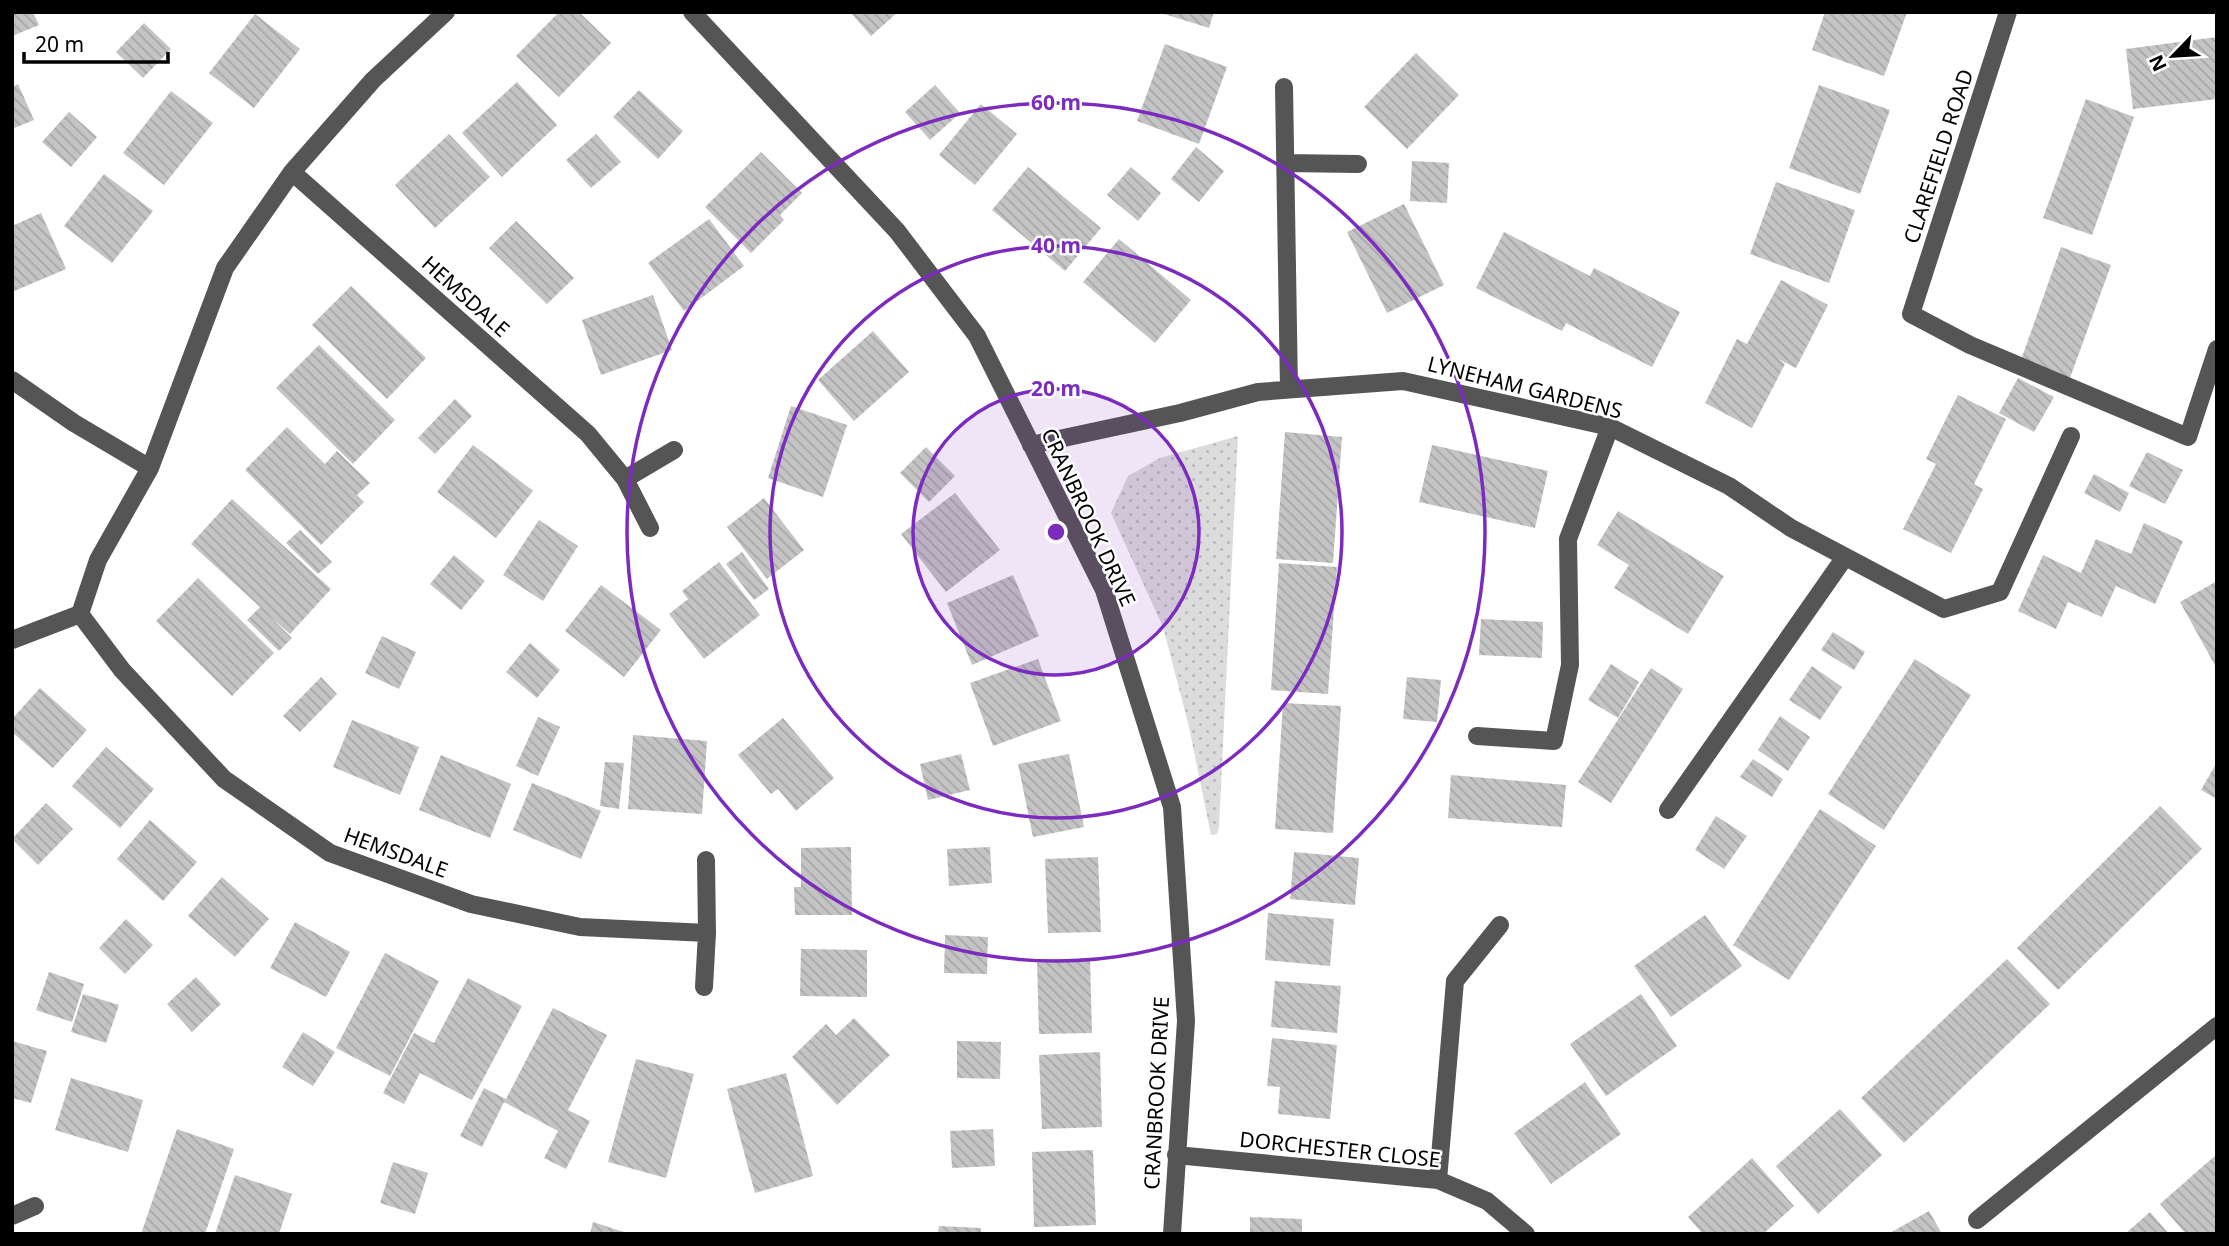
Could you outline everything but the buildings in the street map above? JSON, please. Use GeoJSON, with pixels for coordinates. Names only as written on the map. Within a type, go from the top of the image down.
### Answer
{"type":"FeatureCollection","features":[{"type":"Feature","properties":{"kind":"street"},"geometry":{"type":"LineString","coordinates":[[12,640],[80,614],[98,560],[150,468],[225,268],[292,172],[373,80],[446,12]]}},
{"type":"Feature","properties":{"kind":"street","name":"CRANBROOK DRIVE"},"geometry":{"type":"LineString","coordinates":[[692,12],[897,230],[976,337],[1104,590],[1172,807],[1186,1021],[1172,1234]]}},
{"type":"Feature","properties":{"kind":"street","name":"CLAREFIELD ROAD"},"geometry":{"type":"LineString","coordinates":[[2008,12],[1911,314],[1970,345],[2188,437],[2217,349]]}},
{"type":"Feature","properties":{"kind":"street"},"geometry":{"type":"LineString","coordinates":[[1284,87],[1289,388]]}},
{"type":"Feature","properties":{"kind":"street"},"geometry":{"type":"LineString","coordinates":[[1285,163],[1358,164]]}},
{"type":"Feature","properties":{"kind":"street","name":"HEMSDALE"},"geometry":{"type":"LineString","coordinates":[[292,172],[587,434],[625,480],[650,528]]}},
{"type":"Feature","properties":{"kind":"street"},"geometry":{"type":"LineString","coordinates":[[12,380],[74,423],[150,468]]}},
{"type":"Feature","properties":{"kind":"street","name":"LYNEHAM GARDENS"},"geometry":{"type":"LineString","coordinates":[[1031,445],[1180,414],[1258,392],[1403,381],[1610,427],[1729,486],[1791,528],[1944,609],[2000,592],[2071,436]]}},
{"type":"Feature","properties":{"kind":"street"},"geometry":{"type":"LineString","coordinates":[[1477,736],[1554,741],[1570,665],[1568,539],[1610,427]]}},
{"type":"Feature","properties":{"kind":"street"},"geometry":{"type":"LineString","coordinates":[[625,480],[674,450]]}},
{"type":"Feature","properties":{"kind":"street"},"geometry":{"type":"LineString","coordinates":[[1668,810],[1845,557]]}},
{"type":"Feature","properties":{"kind":"street","name":"HEMSDALE"},"geometry":{"type":"LineString","coordinates":[[80,614],[122,670],[224,779],[330,853],[471,904],[580,927],[707,933]]}},
{"type":"Feature","properties":{"kind":"street"},"geometry":{"type":"LineString","coordinates":[[704,987],[707,933],[706,860]]}},
{"type":"Feature","properties":{"kind":"street"},"geometry":{"type":"LineString","coordinates":[[1438,1180],[1455,981],[1500,925]]}},
{"type":"Feature","properties":{"kind":"street"},"geometry":{"type":"LineString","coordinates":[[1977,1220],[2217,1026]]}},
{"type":"Feature","properties":{"kind":"street","name":"DORCHESTER CLOSE"},"geometry":{"type":"LineString","coordinates":[[1176,1155],[1438,1180],[1487,1201],[1526,1234]]}},
{"type":"Feature","properties":{"kind":"street"},"geometry":{"type":"LineString","coordinates":[[12,1216],[34,1206]]}},
{"type":"Feature","properties":{"kind":"shaded area"},"geometry":{"type":"Polygon","coordinates":[[[1238,436],[1219,827],[1217,834],[1211,835],[1189,727],[1163,627],[1111,513],[1128,476],[1160,458],[1238,436]]]}}]}
